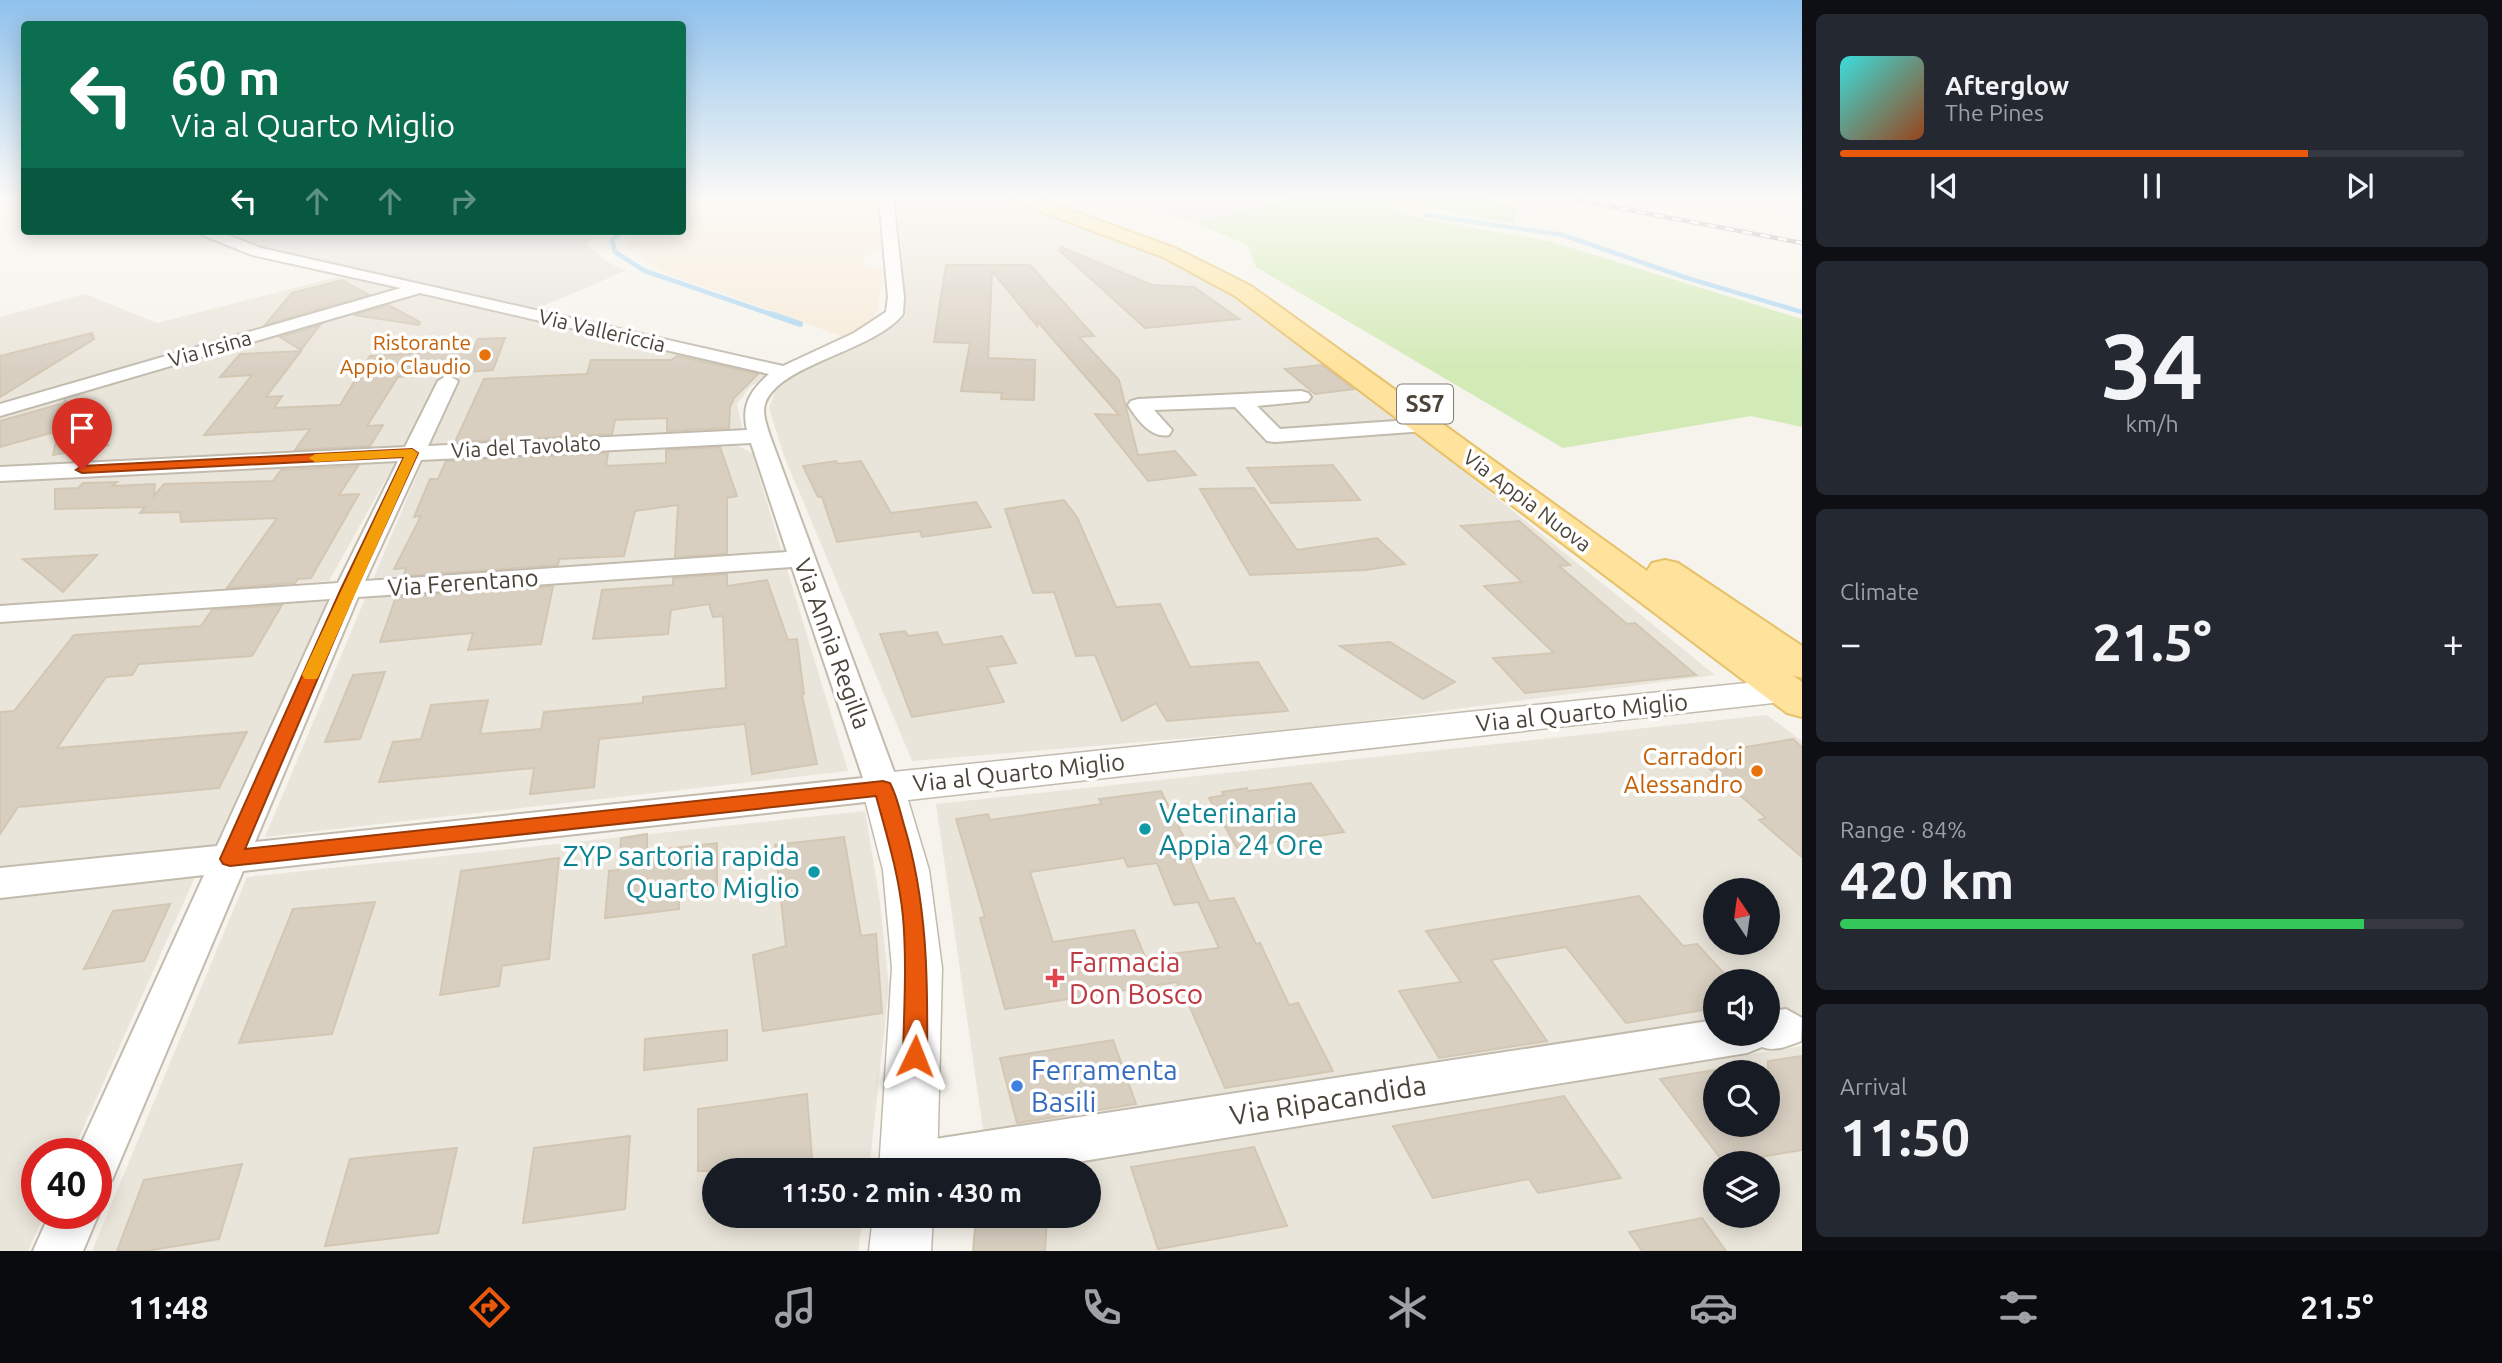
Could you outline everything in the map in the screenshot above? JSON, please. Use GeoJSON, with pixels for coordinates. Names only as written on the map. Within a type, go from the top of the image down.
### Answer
{"type":"FeatureCollection","features":[{"type":"Feature","properties":{"kind":"main road","name":"Via Appia Nuova"},"geometry":{"type":"LineString","coordinates":[[1176,256],[1243,291],[1425,425],[1797,686]]}},
{"type":"Feature","properties":{"kind":"main road","name":"Via Appia Nuova"},"geometry":{"type":"LineString","coordinates":[[1199,256],[1262,288],[1523,473],[1797,686]]}},
{"type":"Feature","properties":{"kind":"street","name":"Via Vallericcia"},"geometry":{"type":"LineString","coordinates":[[277,256],[784,372]]}},
{"type":"Feature","properties":{"kind":"street","name":"Via Annia Regilla"},"geometry":{"type":"LineString","coordinates":[[892,256],[896,297],[894,314],[857,340],[784,372],[766,386],[756,401],[754,412],[759,436],[801,559],[883,788],[904,862],[915,943],[916,1045],[909,1158]]}},
{"type":"Feature","properties":{"kind":"street","name":"Via Irsina"},"geometry":{"type":"LineString","coordinates":[[0,410],[419,288]]}},
{"type":"Feature","properties":{"kind":"street"},"geometry":{"type":"LineString","coordinates":[[107,1138],[347,591],[448,381]]}},
{"type":"Feature","properties":{"kind":"street"},"geometry":{"type":"LineString","coordinates":[[1161,430],[1138,405],[1301,397]]}},
{"type":"Feature","properties":{"kind":"street"},"geometry":{"type":"LineString","coordinates":[[1240,401],[1275,436],[1425,425]]}},
{"type":"Feature","properties":{"kind":"street","name":"Via del Tavolato"},"geometry":{"type":"LineString","coordinates":[[0,474],[759,436]]}},
{"type":"Feature","properties":{"kind":"street","name":"Via Ferentano"},"geometry":{"type":"LineString","coordinates":[[0,614],[801,559]]}},
{"type":"Feature","properties":{"kind":"street","name":"Via al Quarto Miglio"},"geometry":{"type":"LineString","coordinates":[[0,883],[1797,686]]}},
{"type":"Feature","properties":{"kind":"street","name":"Via Ripacandida"},"geometry":{"type":"LineString","coordinates":[[1053,1158],[1703,1042]]}},
{"type":"Feature","properties":{"kind":"street","name":"Via Annia Regilla"},"geometry":{"type":"LineString","coordinates":[[900,1251],[902,1228]]}},
{"type":"Feature","properties":{"kind":"street"},"geometry":{"type":"LineString","coordinates":[[58,1251],[68,1229]]}},
{"type":"Feature","properties":{"kind":"shaded area"},"geometry":{"type":"Polygon","coordinates":[[[291,256],[601,256],[625,271],[534,310],[291,256]]]}},
{"type":"Feature","properties":{"kind":"shaded area"},"geometry":{"type":"Polygon","coordinates":[[[640,256],[865,256],[863,264],[883,270],[878,309],[870,323],[847,338],[665,273],[640,256]]]}},
{"type":"Feature","properties":{"kind":"shaded area"},"geometry":{"type":"Polygon","coordinates":[[[903,256],[1169,258],[1224,287],[1402,421],[1715,675],[1312,728],[912,761],[784,456],[769,408],[775,392],[794,375],[894,326],[906,316],[903,256]]]}},
{"type":"Feature","properties":{"kind":"shaded area"},"geometry":{"type":"Polygon","coordinates":[[[354,276],[403,290],[0,405],[0,317],[85,294],[157,323],[337,277],[354,276]]]}},
{"type":"Feature","properties":{"kind":"shaded area"},"geometry":{"type":"Polygon","coordinates":[[[415,294],[769,374],[749,388],[737,404],[743,431],[0,468],[0,414],[415,294]]]}},
{"type":"Feature","properties":{"kind":"shaded area"},"geometry":{"type":"Polygon","coordinates":[[[733,443],[752,453],[848,771],[265,837],[424,458],[733,443]]]}},
{"type":"Feature","properties":{"kind":"shaded area"},"geometry":{"type":"Polygon","coordinates":[[[397,459],[329,581],[0,604],[0,480],[397,459]]]}},
{"type":"Feature","properties":{"kind":"shaded area"},"geometry":{"type":"Polygon","coordinates":[[[331,601],[218,846],[0,867],[0,622],[331,601]]]}},
{"type":"Feature","properties":{"kind":"shaded area"},"geometry":{"type":"Polygon","coordinates":[[[1767,715],[1802,741],[1802,1041],[1780,1017],[1780,969],[1703,969],[1703,1021],[984,1136],[936,804],[1767,715]]]}},
{"type":"Feature","properties":{"kind":"shaded area"},"geometry":{"type":"Polygon","coordinates":[[[865,811],[880,902],[889,987],[870,1158],[702,1158],[702,1228],[861,1228],[858,1251],[92,1251],[101,1229],[112,1229],[112,1203],[247,877],[865,811]]]}},
{"type":"Feature","properties":{"kind":"shaded area"},"geometry":{"type":"Polygon","coordinates":[[[195,877],[79,1138],[21,1138],[21,1229],[38,1229],[28,1251],[0,1251],[0,898],[195,877]]]}},
{"type":"Feature","properties":{"kind":"shaded area"},"geometry":{"type":"Polygon","coordinates":[[[1802,1046],[1802,1251],[973,1251],[975,1228],[1101,1228],[1101,1160],[1703,1062],[1703,1137],[1780,1137],[1780,1060],[1716,1060],[1802,1046]]]}},
{"type":"Feature","properties":{"kind":"green space"},"geometry":{"type":"Polygon","coordinates":[[[1252,256],[1599,256],[1802,319],[1802,427],[1751,416],[1563,448],[1256,267],[1252,256]]]}},
{"type":"Feature","properties":{"kind":"building"},"geometry":{"type":"Polygon","coordinates":[[[1066,256],[1083,256],[1152,285],[1194,287],[1239,319],[1145,328],[1066,256]]]}},
{"type":"Feature","properties":{"kind":"building"},"geometry":{"type":"Polygon","coordinates":[[[946,265],[1030,265],[1094,336],[1079,337],[1119,380],[1138,455],[1175,451],[1196,475],[1148,481],[1095,414],[1119,415],[1037,321],[1037,326],[992,271],[988,358],[1035,360],[1034,400],[1001,399],[1002,393],[961,391],[970,343],[934,342],[946,265]]]}},
{"type":"Feature","properties":{"kind":"building"},"geometry":{"type":"Polygon","coordinates":[[[342,280],[369,295],[265,325],[292,293],[342,280]]]}},
{"type":"Feature","properties":{"kind":"building"},"geometry":{"type":"Polygon","coordinates":[[[388,305],[420,322],[419,325],[354,315],[388,305]]]}},
{"type":"Feature","properties":{"kind":"building"},"geometry":{"type":"Polygon","coordinates":[[[320,325],[301,350],[280,337],[320,325]]]}},
{"type":"Feature","properties":{"kind":"building"},"geometry":{"type":"Polygon","coordinates":[[[92,333],[94,339],[0,397],[0,356],[92,333]]]}},
{"type":"Feature","properties":{"kind":"building"},"geometry":{"type":"Polygon","coordinates":[[[505,338],[493,370],[398,377],[367,426],[383,425],[370,446],[295,450],[310,429],[204,435],[252,375],[220,377],[240,354],[301,351],[266,397],[282,396],[274,408],[340,405],[370,356],[473,350],[478,339],[505,338]]]}},
{"type":"Feature","properties":{"kind":"building"},"geometry":{"type":"Polygon","coordinates":[[[677,356],[758,374],[734,398],[730,407],[729,428],[667,431],[667,418],[615,420],[612,434],[455,442],[484,379],[587,374],[591,360],[671,360],[677,356]]]}},
{"type":"Feature","properties":{"kind":"building"},"geometry":{"type":"Polygon","coordinates":[[[1322,365],[1354,389],[1315,394],[1285,369],[1322,365]]]}},
{"type":"Feature","properties":{"kind":"building"},"geometry":{"type":"Polygon","coordinates":[[[65,400],[108,445],[53,455],[58,431],[0,447],[0,421],[64,403],[65,400]]]}},
{"type":"Feature","properties":{"kind":"building"},"geometry":{"type":"Polygon","coordinates":[[[720,447],[737,496],[727,498],[727,554],[675,557],[678,505],[635,511],[624,556],[559,559],[558,565],[404,576],[406,568],[394,569],[421,516],[414,517],[430,479],[438,479],[446,461],[608,453],[606,466],[666,463],[666,450],[720,447]]]}},
{"type":"Feature","properties":{"kind":"building"},"geometry":{"type":"Polygon","coordinates":[[[836,461],[838,464],[861,461],[891,513],[976,502],[991,527],[922,537],[920,531],[837,542],[822,497],[818,497],[803,466],[836,461]]]}},
{"type":"Feature","properties":{"kind":"building"},"geometry":{"type":"Polygon","coordinates":[[[1333,465],[1360,500],[1271,503],[1247,468],[1333,465]]]}},
{"type":"Feature","properties":{"kind":"building"},"geometry":{"type":"Polygon","coordinates":[[[358,466],[339,495],[359,494],[311,578],[298,579],[295,583],[227,588],[277,518],[181,522],[180,512],[140,513],[145,507],[55,509],[55,489],[78,488],[83,483],[117,482],[112,486],[155,484],[154,496],[164,484],[273,481],[281,470],[358,466]]]}},
{"type":"Feature","properties":{"kind":"building"},"geometry":{"type":"Polygon","coordinates":[[[1254,488],[1297,550],[1377,538],[1405,564],[1366,570],[1250,575],[1200,489],[1254,488]]]}},
{"type":"Feature","properties":{"kind":"building"},"geometry":{"type":"Polygon","coordinates":[[[1064,500],[1077,517],[1116,607],[1160,604],[1190,667],[1258,662],[1288,711],[1167,721],[1156,703],[1122,721],[1095,655],[1076,656],[1054,592],[1033,593],[1005,509],[1064,500]]]}},
{"type":"Feature","properties":{"kind":"building"},"geometry":{"type":"Polygon","coordinates":[[[1519,521],[1570,565],[1559,566],[1627,624],[1635,623],[1696,675],[1525,693],[1493,658],[1554,653],[1484,586],[1522,582],[1461,526],[1519,521]]]}},
{"type":"Feature","properties":{"kind":"building"},"geometry":{"type":"Polygon","coordinates":[[[97,555],[63,592],[23,559],[97,555]]]}},
{"type":"Feature","properties":{"kind":"building"},"geometry":{"type":"Polygon","coordinates":[[[727,574],[727,586],[767,580],[788,640],[797,639],[802,695],[817,764],[752,774],[745,724],[599,739],[594,787],[530,794],[534,768],[379,782],[393,742],[421,739],[431,705],[488,700],[480,734],[541,729],[544,712],[643,703],[643,697],[726,688],[723,616],[713,617],[709,604],[671,610],[668,634],[593,639],[602,590],[673,585],[673,578],[727,574]]]}},
{"type":"Feature","properties":{"kind":"building"},"geometry":{"type":"Polygon","coordinates":[[[553,586],[541,644],[468,650],[473,633],[380,642],[396,597],[553,586]]]}},
{"type":"Feature","properties":{"kind":"building"},"geometry":{"type":"Polygon","coordinates":[[[282,605],[252,656],[139,664],[132,675],[106,677],[57,748],[247,732],[219,788],[18,807],[0,834],[0,712],[14,711],[74,635],[201,626],[212,610],[282,605]]]}},
{"type":"Feature","properties":{"kind":"building"},"geometry":{"type":"Polygon","coordinates":[[[905,631],[908,636],[937,632],[943,645],[1002,636],[1016,663],[987,667],[1004,702],[912,717],[880,634],[905,631]]]}},
{"type":"Feature","properties":{"kind":"building"},"geometry":{"type":"Polygon","coordinates":[[[1390,642],[1455,682],[1423,699],[1340,646],[1390,642]]]}},
{"type":"Feature","properties":{"kind":"building"},"geometry":{"type":"Polygon","coordinates":[[[385,672],[360,739],[325,742],[353,675],[385,672]]]}},
{"type":"Feature","properties":{"kind":"building","name":"Carradori Alessandro"},"geometry":{"type":"Polygon","coordinates":[[[1793,739],[1802,747],[1802,857],[1759,820],[1766,818],[1695,756],[1793,739]]]}},
{"type":"Feature","properties":{"kind":"building"},"geometry":{"type":"Polygon","coordinates":[[[1311,783],[1344,832],[1237,848],[1209,798],[1224,795],[1222,792],[1247,788],[1248,791],[1311,783]]]}},
{"type":"Feature","properties":{"kind":"building"},"geometry":{"type":"Polygon","coordinates":[[[1161,791],[1194,858],[1190,859],[1209,901],[1234,898],[1256,944],[1260,943],[1289,1005],[1298,1003],[1333,1071],[1225,1088],[1177,982],[1005,1009],[980,918],[985,917],[956,819],[988,814],[990,820],[1102,804],[1099,799],[1161,791]],[[1124,858],[1030,872],[1053,942],[1134,930],[1145,957],[1219,948],[1198,902],[1174,905],[1157,863],[1128,867],[1124,858]]]}},
{"type":"Feature","properties":{"kind":"building"},"geometry":{"type":"Polygon","coordinates":[[[647,834],[647,851],[717,843],[717,888],[679,892],[679,909],[605,918],[609,871],[619,870],[621,838],[647,834]]]}},
{"type":"Feature","properties":{"kind":"building"},"geometry":{"type":"Polygon","coordinates":[[[844,837],[861,936],[876,934],[882,1013],[763,1031],[753,955],[786,946],[775,845],[844,837]]]}},
{"type":"Feature","properties":{"kind":"building"},"geometry":{"type":"Polygon","coordinates":[[[559,858],[549,959],[502,966],[499,986],[440,995],[461,871],[559,858]]]}},
{"type":"Feature","properties":{"kind":"building"},"geometry":{"type":"Polygon","coordinates":[[[1639,896],[1683,946],[1697,944],[1703,951],[1703,956],[1708,956],[1720,969],[1703,969],[1703,1010],[1626,1023],[1566,947],[1491,960],[1547,1041],[1439,1058],[1399,991],[1461,982],[1426,931],[1639,896]]]}},
{"type":"Feature","properties":{"kind":"building"},"geometry":{"type":"Polygon","coordinates":[[[375,902],[332,1034],[239,1043],[293,909],[375,902]]]}},
{"type":"Feature","properties":{"kind":"building"},"geometry":{"type":"Polygon","coordinates":[[[170,904],[144,961],[84,969],[113,911],[170,904]]]}},
{"type":"Feature","properties":{"kind":"building"},"geometry":{"type":"Polygon","coordinates":[[[727,1030],[727,1060],[644,1070],[645,1039],[727,1030]]]}},
{"type":"Feature","properties":{"kind":"building"},"geometry":{"type":"Polygon","coordinates":[[[1113,1040],[1136,1104],[1017,1123],[1000,1058],[1113,1040]]]}},
{"type":"Feature","properties":{"kind":"building"},"geometry":{"type":"Polygon","coordinates":[[[1802,1056],[1802,1150],[1780,1154],[1780,1151],[1715,1151],[1704,1137],[1780,1137],[1780,1060],[1775,1060],[1802,1056]]]}},
{"type":"Feature","properties":{"kind":"building"},"geometry":{"type":"Polygon","coordinates":[[[1703,1072],[1703,1135],[1660,1079],[1703,1072]]]}},
{"type":"Feature","properties":{"kind":"building"},"geometry":{"type":"Polygon","coordinates":[[[807,1094],[812,1158],[702,1158],[702,1171],[698,1171],[698,1109],[807,1094]]]}},
{"type":"Feature","properties":{"kind":"building"},"geometry":{"type":"Polygon","coordinates":[[[1564,1096],[1621,1178],[1538,1193],[1529,1179],[1433,1198],[1393,1126],[1564,1096]]]}},
{"type":"Feature","properties":{"kind":"building"},"geometry":{"type":"Polygon","coordinates":[[[630,1136],[625,1209],[523,1223],[534,1148],[630,1136]]]}},
{"type":"Feature","properties":{"kind":"building"},"geometry":{"type":"Polygon","coordinates":[[[1254,1147],[1287,1226],[1158,1249],[1131,1167],[1254,1147]]]}},
{"type":"Feature","properties":{"kind":"building"},"geometry":{"type":"Polygon","coordinates":[[[457,1148],[438,1233],[325,1246],[350,1159],[457,1148]]]}},
{"type":"Feature","properties":{"kind":"building"},"geometry":{"type":"Polygon","coordinates":[[[242,1164],[219,1239],[146,1251],[117,1251],[144,1180],[242,1164]]]}},
{"type":"Feature","properties":{"kind":"building"},"geometry":{"type":"Polygon","coordinates":[[[1702,1218],[1703,1228],[1709,1228],[1726,1251],[1642,1251],[1629,1232],[1702,1218]]]}},
{"type":"Feature","properties":{"kind":"building"},"geometry":{"type":"Polygon","coordinates":[[[975,1228],[1046,1228],[1045,1251],[973,1251],[975,1228]]]}},
{"type":"Feature","properties":{"kind":"waterway"},"geometry":{"type":"LineString","coordinates":[[622,256],[645,271],[776,316]]}},
{"type":"Feature","properties":{"kind":"waterway"},"geometry":{"type":"LineString","coordinates":[[1625,256],[1802,312]]}},
{"type":"Feature","properties":{"kind":"waterway"},"geometry":{"type":"LineString","coordinates":[[771,314],[800,324]]}},
{"type":"Feature","properties":{"kind":"slow traffic"},"geometry":{"type":"LineString","coordinates":[[311,675],[412,453],[315,458]]}},
{"type":"Feature","properties":{"kind":"place","name":"Ristorante Appio Claudio"},"geometry":{"type":"Point","coordinates":[485,355]}},
{"type":"Feature","properties":{"kind":"place","name":"Carradori Alessandro"},"geometry":{"type":"Point","coordinates":[1757,771]}},
{"type":"Feature","properties":{"kind":"place","name":"Veterinaria Appia 24 Ore"},"geometry":{"type":"Point","coordinates":[1145,829]}},
{"type":"Feature","properties":{"kind":"place","name":"ZYP sartoria rapida Quarto Miglio"},"geometry":{"type":"Point","coordinates":[814,872]}},
{"type":"Feature","properties":{"kind":"place","name":"Farmacia Don Bosco"},"geometry":{"type":"Point","coordinates":[1055,978]}},
{"type":"Feature","properties":{"kind":"place","name":"Ferramenta Basili"},"geometry":{"type":"Point","coordinates":[1017,1086]}},
{"type":"Feature","properties":{"kind":"route"},"geometry":{"type":"LineString","coordinates":[[82,470],[412,453],[347,591],[230,859],[883,788],[906,870],[913,915],[917,968],[915,1056]]}}]}
